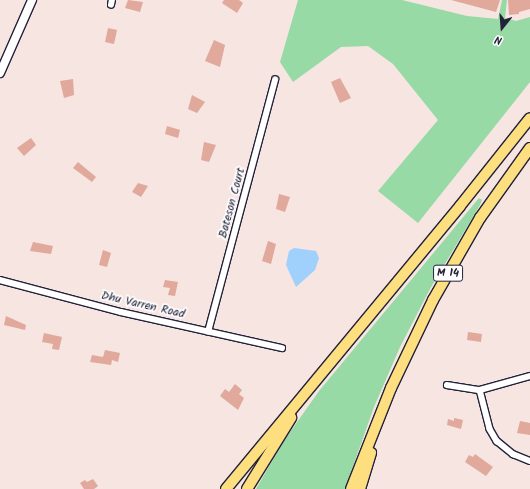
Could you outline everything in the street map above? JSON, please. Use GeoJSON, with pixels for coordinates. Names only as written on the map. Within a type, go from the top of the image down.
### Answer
{"type":"FeatureCollection","features":[{"type":"Feature","properties":{"kind":"highway","name":"M 14"},"geometry":{"type":"LineString","coordinates":[[226,489],[312,387],[530,118]]}},
{"type":"Feature","properties":{"kind":"highway","name":"M 14"},"geometry":{"type":"LineString","coordinates":[[351,489],[383,408],[412,341],[480,218],[530,148]]}},
{"type":"Feature","properties":{"kind":"highway"},"geometry":{"type":"LineString","coordinates":[[247,489],[312,387]]}},
{"type":"Feature","properties":{"kind":"highway"},"geometry":{"type":"LineString","coordinates":[[360,489],[383,408]]}},
{"type":"Feature","properties":{"kind":"main road"},"geometry":{"type":"LineString","coordinates":[[0,73],[32,0]]}},
{"type":"Feature","properties":{"kind":"street","name":"Bateson Court"},"geometry":{"type":"LineString","coordinates":[[208,332],[275,80]]}},
{"type":"Feature","properties":{"kind":"street","name":"Dhu Varren Road"},"geometry":{"type":"LineString","coordinates":[[0,280],[208,332],[282,348]]}},
{"type":"Feature","properties":{"kind":"street"},"geometry":{"type":"LineString","coordinates":[[447,385],[480,390],[530,376]]}},
{"type":"Feature","properties":{"kind":"street"},"geometry":{"type":"LineString","coordinates":[[480,390],[490,429],[497,441],[513,454],[530,461]]}},
{"type":"Feature","properties":{"kind":"green space"},"geometry":{"type":"Polygon","coordinates":[[[298,0],[402,0],[467,16],[498,19],[502,0],[507,0],[505,18],[516,21],[530,17],[530,82],[418,223],[378,191],[438,120],[393,64],[368,46],[341,47],[293,82],[280,62],[298,0]]]}},
{"type":"Feature","properties":{"kind":"green space"},"geometry":{"type":"Polygon","coordinates":[[[479,198],[482,200],[480,205],[430,289],[400,347],[374,407],[345,489],[256,489],[283,442],[319,391],[479,198]]]}},
{"type":"Feature","properties":{"kind":"water"},"geometry":{"type":"Polygon","coordinates":[[[294,248],[316,251],[319,258],[315,270],[296,287],[286,265],[289,251],[294,248]]]}},
{"type":"Feature","properties":{"kind":"building"},"geometry":{"type":"Polygon","coordinates":[[[128,0],[143,2],[140,12],[125,8],[128,0]]]}},
{"type":"Feature","properties":{"kind":"building"},"geometry":{"type":"Polygon","coordinates":[[[224,0],[239,0],[243,3],[237,13],[222,3],[224,0]]]}},
{"type":"Feature","properties":{"kind":"building"},"geometry":{"type":"Polygon","coordinates":[[[451,0],[500,0],[496,12],[451,0]]]}},
{"type":"Feature","properties":{"kind":"building"},"geometry":{"type":"Polygon","coordinates":[[[508,0],[530,0],[530,9],[519,12],[519,14],[509,15],[508,0]]]}},
{"type":"Feature","properties":{"kind":"building"},"geometry":{"type":"Polygon","coordinates":[[[108,28],[117,30],[114,44],[105,42],[108,28]]]}},
{"type":"Feature","properties":{"kind":"building"},"geometry":{"type":"Polygon","coordinates":[[[214,40],[225,45],[220,67],[205,61],[214,40]]]}},
{"type":"Feature","properties":{"kind":"building"},"geometry":{"type":"Polygon","coordinates":[[[340,78],[351,98],[340,103],[331,82],[340,78]]]}},
{"type":"Feature","properties":{"kind":"building"},"geometry":{"type":"Polygon","coordinates":[[[73,79],[74,95],[64,98],[60,81],[73,79]]]}},
{"type":"Feature","properties":{"kind":"building"},"geometry":{"type":"Polygon","coordinates":[[[192,95],[205,102],[197,113],[188,109],[192,95]]]}},
{"type":"Feature","properties":{"kind":"building"},"geometry":{"type":"Polygon","coordinates":[[[167,126],[180,130],[178,138],[165,134],[167,126]]]}},
{"type":"Feature","properties":{"kind":"building"},"geometry":{"type":"Polygon","coordinates":[[[31,138],[36,145],[24,156],[17,148],[31,138]]]}},
{"type":"Feature","properties":{"kind":"building"},"geometry":{"type":"Polygon","coordinates":[[[204,142],[216,145],[209,162],[201,160],[204,142]]]}},
{"type":"Feature","properties":{"kind":"building"},"geometry":{"type":"Polygon","coordinates":[[[78,162],[96,177],[92,182],[73,168],[78,162]]]}},
{"type":"Feature","properties":{"kind":"building"},"geometry":{"type":"Polygon","coordinates":[[[138,183],[148,186],[141,197],[132,192],[138,183]]]}},
{"type":"Feature","properties":{"kind":"building"},"geometry":{"type":"Polygon","coordinates":[[[279,194],[290,197],[285,212],[276,209],[279,194]]]}},
{"type":"Feature","properties":{"kind":"building"},"geometry":{"type":"Polygon","coordinates":[[[268,241],[276,244],[271,264],[262,261],[268,241]]]}},
{"type":"Feature","properties":{"kind":"building"},"geometry":{"type":"Polygon","coordinates":[[[33,242],[53,246],[51,254],[30,251],[33,242]]]}},
{"type":"Feature","properties":{"kind":"building"},"geometry":{"type":"Polygon","coordinates":[[[103,250],[111,253],[107,267],[99,265],[103,250]]]}},
{"type":"Feature","properties":{"kind":"building"},"geometry":{"type":"Polygon","coordinates":[[[165,280],[178,282],[175,296],[168,295],[170,288],[163,287],[165,280]]]}},
{"type":"Feature","properties":{"kind":"building"},"geometry":{"type":"Polygon","coordinates":[[[6,316],[26,325],[25,330],[4,325],[6,316]]]}},
{"type":"Feature","properties":{"kind":"building"},"geometry":{"type":"Polygon","coordinates":[[[468,332],[482,334],[481,342],[467,340],[468,332]]]}},
{"type":"Feature","properties":{"kind":"building"},"geometry":{"type":"Polygon","coordinates":[[[44,333],[62,337],[59,350],[52,349],[53,344],[42,342],[44,333]]]}},
{"type":"Feature","properties":{"kind":"building"},"geometry":{"type":"Polygon","coordinates":[[[105,350],[120,353],[118,362],[112,360],[111,365],[90,362],[92,355],[103,357],[105,350]]]}},
{"type":"Feature","properties":{"kind":"building"},"geometry":{"type":"Polygon","coordinates":[[[235,384],[242,390],[239,394],[244,398],[238,410],[220,396],[225,389],[229,392],[235,384]]]}},
{"type":"Feature","properties":{"kind":"building"},"geometry":{"type":"Polygon","coordinates":[[[454,418],[463,420],[461,429],[447,425],[448,419],[454,421],[454,418]]]}},
{"type":"Feature","properties":{"kind":"building"},"geometry":{"type":"Polygon","coordinates":[[[520,421],[530,423],[530,435],[517,433],[520,421]]]}},
{"type":"Feature","properties":{"kind":"building"},"geometry":{"type":"Polygon","coordinates":[[[475,454],[493,467],[486,476],[465,462],[469,455],[473,457],[475,454]]]}},
{"type":"Feature","properties":{"kind":"building"},"geometry":{"type":"Polygon","coordinates":[[[93,479],[98,486],[94,489],[84,489],[80,483],[85,480],[87,482],[93,479]]]}}]}
